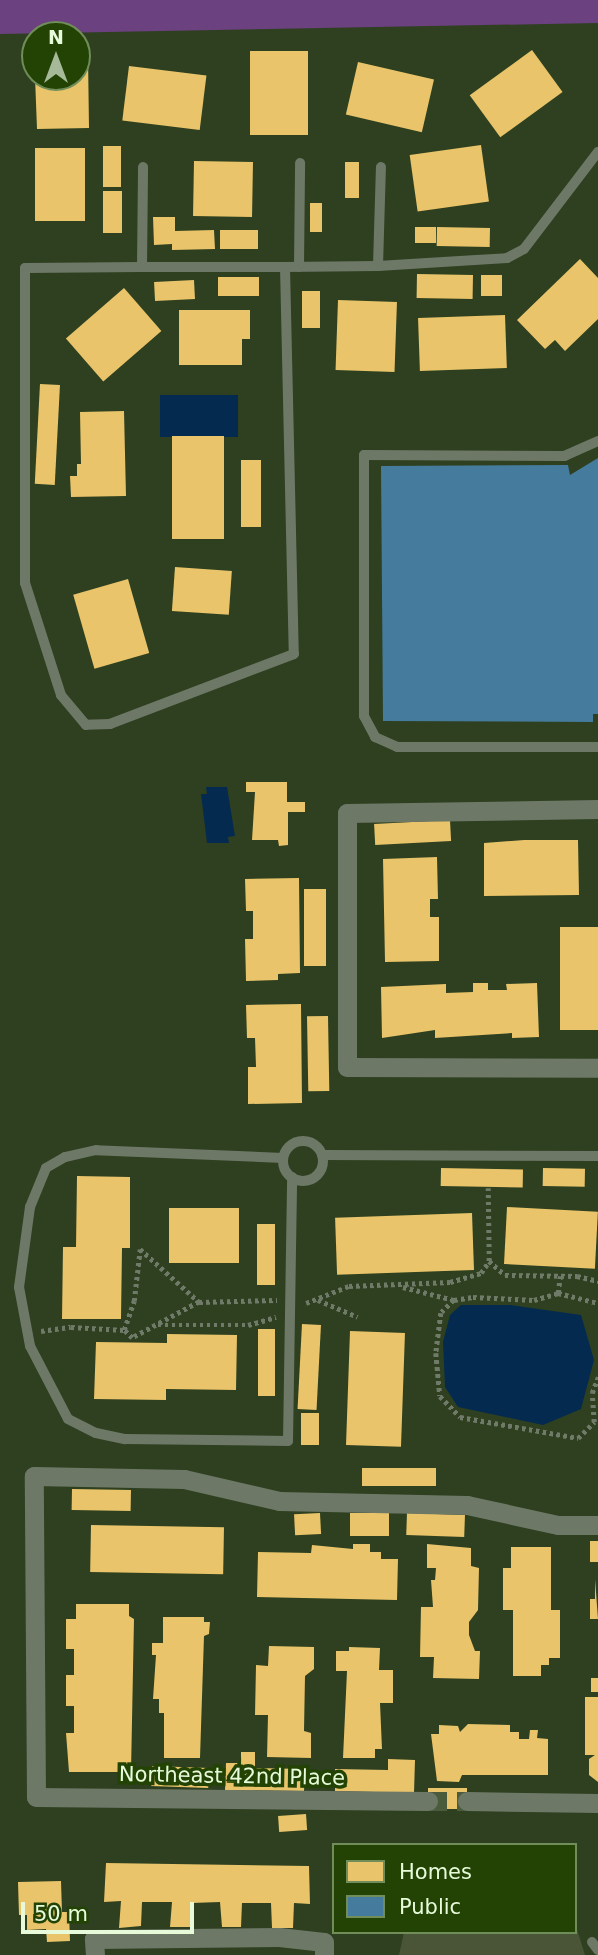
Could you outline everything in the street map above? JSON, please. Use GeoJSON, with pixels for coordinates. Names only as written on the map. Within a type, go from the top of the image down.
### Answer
{"type":"FeatureCollection","features":[{"type":"Feature","properties":{"kind":"street"},"geometry":{"type":"LineString","coordinates":[[598,810],[347,813],[347,1067],[598,1068]]}},
{"type":"Feature","properties":{"kind":"street","name":"Northeast 42nd Place"},"geometry":{"type":"LineString","coordinates":[[428,1801],[36,1797],[34,1476],[184,1479],[253,1498],[467,1505],[558,1525],[598,1525]]}},
{"type":"Feature","properties":{"kind":"street"},"geometry":{"type":"LineString","coordinates":[[467,1801],[598,1803]]}},
{"type":"Feature","properties":{"kind":"street"},"geometry":{"type":"LineString","coordinates":[[95,1955],[94,1939],[279,1937],[324,1942],[324,1955]]}},
{"type":"Feature","properties":{"kind":"lane"},"geometry":{"type":"LineString","coordinates":[[285,267],[294,654],[110,724],[86,725],[61,695],[24,583],[24,268],[378,266],[506,258],[515,253],[565,199],[598,152]]}},
{"type":"Feature","properties":{"kind":"lane"},"geometry":{"type":"LineString","coordinates":[[299,267],[300,163]]}},
{"type":"Feature","properties":{"kind":"lane"},"geometry":{"type":"LineString","coordinates":[[142,268],[144,167]]}},
{"type":"Feature","properties":{"kind":"lane"},"geometry":{"type":"LineString","coordinates":[[378,266],[381,167]]}},
{"type":"Feature","properties":{"kind":"lane"},"geometry":{"type":"LineString","coordinates":[[598,441],[565,456],[364,455],[364,716],[375,737],[397,747],[598,747]]}},
{"type":"Feature","properties":{"kind":"lane"},"geometry":{"type":"LineString","coordinates":[[284,1158],[96,1150],[65,1157],[46,1168],[37,1186],[22,1248],[19,1287],[28,1336],[47,1386],[68,1419],[96,1433],[125,1439],[288,1441],[292,1178],[284,1158],[290,1146],[303,1142],[316,1146],[322,1155],[321,1170],[313,1179],[292,1178]]}},
{"type":"Feature","properties":{"kind":"lane"},"geometry":{"type":"LineString","coordinates":[[322,1155],[598,1156]]}},
{"type":"Feature","properties":{"kind":"path"},"geometry":{"type":"LineString","coordinates":[[158,1325],[248,1325],[290,1306],[349,1286],[466,1280],[481,1273],[489,1261],[488,1188]]}},
{"type":"Feature","properties":{"kind":"path"},"geometry":{"type":"LineString","coordinates":[[124,1330],[134,1301],[140,1249],[199,1302]]}},
{"type":"Feature","properties":{"kind":"path"},"geometry":{"type":"LineString","coordinates":[[489,1261],[505,1275],[559,1276],[598,1281]]}},
{"type":"Feature","properties":{"kind":"path"},"geometry":{"type":"LineString","coordinates":[[558,1293],[559,1276]]}},
{"type":"Feature","properties":{"kind":"path"},"geometry":{"type":"LineString","coordinates":[[396,1285],[454,1300],[472,1297],[534,1300],[558,1293],[598,1303]]}},
{"type":"Feature","properties":{"kind":"path"},"geometry":{"type":"LineString","coordinates":[[317,1299],[358,1317]]}},
{"type":"Feature","properties":{"kind":"path"},"geometry":{"type":"LineString","coordinates":[[454,1300],[438,1322],[437,1381],[446,1406],[460,1417],[578,1438],[594,1422],[592,1393],[598,1377]]}},
{"type":"Feature","properties":{"kind":"path"},"geometry":{"type":"LineString","coordinates":[[28,1336],[71,1327],[124,1330],[132,1338],[199,1302],[290,1306],[305,1303]]}},
{"type":"Feature","properties":{"kind":"shaded area"},"geometry":{"type":"Polygon","coordinates":[[[0,0],[598,0],[598,23],[91,32],[91,21],[21,21],[21,34],[0,34],[0,0]]]}},
{"type":"Feature","properties":{"kind":"water"},"geometry":{"type":"Polygon","coordinates":[[[160,395],[238,395],[238,437],[160,437],[160,395]]]}},
{"type":"Feature","properties":{"kind":"water"},"geometry":{"type":"Polygon","coordinates":[[[206,787],[227,787],[235,836],[228,837],[229,843],[207,843],[201,794],[207,794],[206,787]]]}},
{"type":"Feature","properties":{"kind":"water"},"geometry":{"type":"Polygon","coordinates":[[[461,1305],[510,1305],[581,1315],[594,1360],[581,1409],[543,1425],[458,1407],[445,1387],[443,1342],[450,1315],[461,1305]]]}},
{"type":"Feature","properties":{"kind":"building: Homes"},"geometry":{"type":"Polygon","coordinates":[[[532,50],[563,92],[500,137],[470,95],[532,50]]]}},
{"type":"Feature","properties":{"kind":"building: Homes"},"geometry":{"type":"Polygon","coordinates":[[[250,51],[308,51],[308,135],[250,135],[250,51]]]}},
{"type":"Feature","properties":{"kind":"building: Homes"},"geometry":{"type":"Polygon","coordinates":[[[358,62],[434,80],[422,132],[346,115],[358,62]]]}},
{"type":"Feature","properties":{"kind":"building: Homes"},"geometry":{"type":"Polygon","coordinates":[[[129,66],[206,76],[200,130],[122,121],[129,66]]]}},
{"type":"Feature","properties":{"kind":"building: Homes"},"geometry":{"type":"Polygon","coordinates":[[[36,91],[88,91],[89,128],[37,129],[36,91]]]}},
{"type":"Feature","properties":{"kind":"building: Homes"},"geometry":{"type":"Polygon","coordinates":[[[481,145],[489,201],[418,211],[410,155],[481,145]]]}},
{"type":"Feature","properties":{"kind":"building: Homes"},"geometry":{"type":"Polygon","coordinates":[[[103,146],[121,146],[121,187],[103,187],[103,146]]]}},
{"type":"Feature","properties":{"kind":"building: Homes"},"geometry":{"type":"Polygon","coordinates":[[[35,148],[85,148],[85,221],[35,221],[35,148]]]}},
{"type":"Feature","properties":{"kind":"building: Homes"},"geometry":{"type":"Polygon","coordinates":[[[194,161],[253,162],[252,217],[193,216],[194,161]]]}},
{"type":"Feature","properties":{"kind":"building: Homes"},"geometry":{"type":"Polygon","coordinates":[[[345,162],[359,162],[359,198],[345,198],[345,162]]]}},
{"type":"Feature","properties":{"kind":"building: Homes"},"geometry":{"type":"Polygon","coordinates":[[[103,191],[122,191],[122,233],[103,233],[103,191]]]}},
{"type":"Feature","properties":{"kind":"building: Homes"},"geometry":{"type":"Polygon","coordinates":[[[310,203],[322,203],[322,232],[310,232],[310,203]]]}},
{"type":"Feature","properties":{"kind":"building: Homes"},"geometry":{"type":"Polygon","coordinates":[[[153,217],[175,217],[175,231],[214,230],[215,249],[172,250],[172,244],[154,245],[153,217]]]}},
{"type":"Feature","properties":{"kind":"building: Homes"},"geometry":{"type":"Polygon","coordinates":[[[415,227],[436,227],[436,243],[415,243],[415,227]]]}},
{"type":"Feature","properties":{"kind":"building: Homes"},"geometry":{"type":"Polygon","coordinates":[[[437,227],[490,228],[490,247],[437,246],[437,227]]]}},
{"type":"Feature","properties":{"kind":"building: Homes"},"geometry":{"type":"Polygon","coordinates":[[[220,230],[258,230],[258,249],[220,249],[220,230]]]}},
{"type":"Feature","properties":{"kind":"building: Homes"},"geometry":{"type":"Polygon","coordinates":[[[580,259],[598,278],[598,319],[565,351],[555,340],[545,349],[517,320],[580,259]]]}},
{"type":"Feature","properties":{"kind":"building: Homes"},"geometry":{"type":"Polygon","coordinates":[[[417,274],[473,275],[473,299],[417,298],[417,274]]]}},
{"type":"Feature","properties":{"kind":"building: Homes"},"geometry":{"type":"Polygon","coordinates":[[[481,275],[502,275],[502,296],[481,296],[481,275]]]}},
{"type":"Feature","properties":{"kind":"building: Homes"},"geometry":{"type":"Polygon","coordinates":[[[218,277],[259,277],[259,296],[218,296],[218,277]]]}},
{"type":"Feature","properties":{"kind":"building: Homes"},"geometry":{"type":"Polygon","coordinates":[[[194,280],[195,299],[155,301],[154,282],[194,280]]]}},
{"type":"Feature","properties":{"kind":"building: Homes"},"geometry":{"type":"Polygon","coordinates":[[[124,288],[161,331],[103,382],[66,339],[124,288]]]}},
{"type":"Feature","properties":{"kind":"building: Homes"},"geometry":{"type":"Polygon","coordinates":[[[302,291],[320,291],[320,328],[302,328],[302,291]]]}},
{"type":"Feature","properties":{"kind":"building: Homes"},"geometry":{"type":"Polygon","coordinates":[[[338,300],[397,302],[395,372],[336,370],[338,300]]]}},
{"type":"Feature","properties":{"kind":"building: Homes"},"geometry":{"type":"Polygon","coordinates":[[[179,310],[250,310],[250,339],[242,339],[242,365],[179,365],[179,310]]]}},
{"type":"Feature","properties":{"kind":"building: Homes"},"geometry":{"type":"Polygon","coordinates":[[[505,315],[507,368],[420,371],[418,318],[505,315]]]}},
{"type":"Feature","properties":{"kind":"building: Homes"},"geometry":{"type":"Polygon","coordinates":[[[40,384],[60,385],[55,485],[35,484],[40,384]]]}},
{"type":"Feature","properties":{"kind":"building: Homes"},"geometry":{"type":"Polygon","coordinates":[[[124,411],[126,496],[71,497],[70,476],[77,476],[77,464],[81,464],[80,412],[124,411]]]}},
{"type":"Feature","properties":{"kind":"building: Homes"},"geometry":{"type":"Polygon","coordinates":[[[172,436],[224,436],[224,539],[172,539],[172,436]]]}},
{"type":"Feature","properties":{"kind":"building: Homes"},"geometry":{"type":"Polygon","coordinates":[[[241,460],[261,460],[261,527],[241,527],[241,460]]]}},
{"type":"Feature","properties":{"kind":"building: Homes"},"geometry":{"type":"Polygon","coordinates":[[[175,567],[232,571],[229,615],[172,611],[175,567]]]}},
{"type":"Feature","properties":{"kind":"building: Homes"},"geometry":{"type":"Polygon","coordinates":[[[128,579],[149,653],[94,669],[73,595],[128,579]]]}},
{"type":"Feature","properties":{"kind":"building: Homes"},"geometry":{"type":"Polygon","coordinates":[[[246,782],[287,782],[287,802],[305,802],[305,812],[288,812],[288,845],[279,846],[278,840],[252,840],[255,792],[246,792],[246,782]]]}},
{"type":"Feature","properties":{"kind":"building: Homes"},"geometry":{"type":"Polygon","coordinates":[[[450,820],[451,841],[375,845],[374,824],[450,820]]]}},
{"type":"Feature","properties":{"kind":"building: Homes"},"geometry":{"type":"Polygon","coordinates":[[[578,840],[579,895],[484,896],[484,843],[578,840]]]}},
{"type":"Feature","properties":{"kind":"building: Homes"},"geometry":{"type":"Polygon","coordinates":[[[437,857],[438,899],[430,899],[430,917],[439,917],[439,961],[385,962],[383,859],[437,857]]]}},
{"type":"Feature","properties":{"kind":"building: Homes"},"geometry":{"type":"Polygon","coordinates":[[[299,878],[300,973],[278,974],[278,980],[246,981],[245,939],[253,939],[253,911],[246,911],[245,879],[299,878]]]}},
{"type":"Feature","properties":{"kind":"building: Homes"},"geometry":{"type":"Polygon","coordinates":[[[304,889],[326,889],[326,966],[304,966],[304,889]]]}},
{"type":"Feature","properties":{"kind":"building: Homes"},"geometry":{"type":"Polygon","coordinates":[[[560,927],[598,927],[598,1030],[560,1030],[560,927]]]}},
{"type":"Feature","properties":{"kind":"building: Homes"},"geometry":{"type":"Polygon","coordinates":[[[473,983],[488,983],[488,990],[507,990],[506,984],[537,983],[539,1037],[512,1038],[512,1033],[435,1038],[435,1030],[382,1038],[381,987],[446,984],[446,993],[473,992],[473,983]]]}},
{"type":"Feature","properties":{"kind":"building: Homes"},"geometry":{"type":"Polygon","coordinates":[[[301,1004],[302,1103],[248,1104],[248,1067],[256,1067],[255,1038],[247,1038],[246,1005],[301,1004]]]}},
{"type":"Feature","properties":{"kind":"building: Homes"},"geometry":{"type":"Polygon","coordinates":[[[307,1016],[328,1016],[329,1091],[308,1091],[307,1016]]]}},
{"type":"Feature","properties":{"kind":"building: Homes"},"geometry":{"type":"Polygon","coordinates":[[[441,1168],[523,1169],[523,1187],[441,1186],[441,1168]]]}},
{"type":"Feature","properties":{"kind":"building: Homes"},"geometry":{"type":"Polygon","coordinates":[[[543,1168],[585,1169],[585,1187],[543,1186],[543,1168]]]}},
{"type":"Feature","properties":{"kind":"building: Homes"},"geometry":{"type":"Polygon","coordinates":[[[77,1176],[130,1177],[130,1248],[122,1248],[121,1319],[62,1319],[63,1247],[76,1247],[77,1176]]]}},
{"type":"Feature","properties":{"kind":"building: Homes"},"geometry":{"type":"Polygon","coordinates":[[[507,1207],[598,1212],[595,1269],[504,1264],[507,1207]]]}},
{"type":"Feature","properties":{"kind":"building: Homes"},"geometry":{"type":"Polygon","coordinates":[[[169,1208],[239,1208],[239,1263],[169,1263],[169,1208]]]}},
{"type":"Feature","properties":{"kind":"building: Homes"},"geometry":{"type":"Polygon","coordinates":[[[472,1213],[474,1270],[337,1275],[335,1218],[472,1213]]]}},
{"type":"Feature","properties":{"kind":"building: Homes"},"geometry":{"type":"Polygon","coordinates":[[[257,1224],[275,1224],[275,1285],[257,1285],[257,1224]]]}},
{"type":"Feature","properties":{"kind":"building: Homes"},"geometry":{"type":"Polygon","coordinates":[[[302,1324],[321,1325],[317,1410],[298,1409],[302,1324]]]}},
{"type":"Feature","properties":{"kind":"building: Homes"},"geometry":{"type":"Polygon","coordinates":[[[258,1329],[275,1329],[275,1396],[258,1396],[258,1329]]]}},
{"type":"Feature","properties":{"kind":"building: Homes"},"geometry":{"type":"Polygon","coordinates":[[[350,1331],[405,1333],[401,1447],[346,1445],[350,1331]]]}},
{"type":"Feature","properties":{"kind":"building: Homes"},"geometry":{"type":"Polygon","coordinates":[[[167,1334],[237,1335],[236,1390],[166,1389],[166,1400],[94,1399],[96,1342],[167,1343],[167,1334]]]}},
{"type":"Feature","properties":{"kind":"building: Homes"},"geometry":{"type":"Polygon","coordinates":[[[301,1413],[319,1413],[319,1445],[301,1445],[301,1413]]]}},
{"type":"Feature","properties":{"kind":"building: Homes"},"geometry":{"type":"Polygon","coordinates":[[[362,1468],[436,1468],[436,1486],[362,1486],[362,1468]]]}},
{"type":"Feature","properties":{"kind":"building: Homes"},"geometry":{"type":"Polygon","coordinates":[[[72,1489],[131,1490],[131,1511],[72,1510],[72,1489]]]}},
{"type":"Feature","properties":{"kind":"building: Homes"},"geometry":{"type":"Polygon","coordinates":[[[320,1513],[321,1534],[295,1535],[294,1514],[320,1513]]]}},
{"type":"Feature","properties":{"kind":"building: Homes"},"geometry":{"type":"Polygon","coordinates":[[[350,1513],[389,1513],[389,1536],[350,1536],[350,1513]]]}},
{"type":"Feature","properties":{"kind":"building: Homes"},"geometry":{"type":"Polygon","coordinates":[[[407,1513],[465,1515],[464,1537],[406,1535],[407,1513]]]}},
{"type":"Feature","properties":{"kind":"building: Homes"},"geometry":{"type":"Polygon","coordinates":[[[91,1525],[224,1527],[223,1574],[90,1572],[91,1525]]]}},
{"type":"Feature","properties":{"kind":"building: Homes"},"geometry":{"type":"Polygon","coordinates":[[[590,1541],[598,1541],[598,1562],[590,1562],[590,1541]]]}},
{"type":"Feature","properties":{"kind":"building: Homes"},"geometry":{"type":"Polygon","coordinates":[[[353,1544],[370,1544],[370,1552],[381,1552],[381,1559],[398,1559],[397,1600],[257,1597],[258,1552],[311,1553],[312,1545],[353,1549],[353,1544]]]}},
{"type":"Feature","properties":{"kind":"building: Homes"},"geometry":{"type":"Polygon","coordinates":[[[427,1544],[471,1548],[471,1566],[479,1568],[478,1610],[469,1622],[469,1635],[475,1651],[480,1651],[479,1679],[433,1678],[434,1657],[420,1657],[421,1607],[433,1607],[431,1580],[435,1580],[436,1568],[427,1568],[427,1544]]]}},
{"type":"Feature","properties":{"kind":"building: Homes"},"geometry":{"type":"Polygon","coordinates":[[[511,1547],[551,1547],[551,1610],[560,1610],[560,1658],[549,1658],[549,1665],[541,1665],[541,1676],[513,1676],[513,1610],[503,1610],[503,1568],[511,1568],[511,1547]]]}},
{"type":"Feature","properties":{"kind":"building: Homes"},"geometry":{"type":"Polygon","coordinates":[[[595,1579],[598,1619],[590,1619],[590,1599],[595,1599],[595,1579]]]}},
{"type":"Feature","properties":{"kind":"building: Homes"},"geometry":{"type":"Polygon","coordinates":[[[76,1604],[129,1604],[129,1616],[134,1619],[131,1772],[69,1772],[66,1733],[74,1733],[74,1706],[66,1706],[66,1675],[74,1675],[74,1649],[66,1649],[66,1619],[76,1619],[76,1604]]]}},
{"type":"Feature","properties":{"kind":"building: Homes"},"geometry":{"type":"Polygon","coordinates":[[[163,1617],[204,1617],[204,1622],[210,1622],[209,1634],[204,1636],[200,1758],[164,1758],[164,1713],[159,1713],[159,1699],[153,1699],[156,1655],[152,1655],[152,1643],[163,1643],[163,1617]]]}},
{"type":"Feature","properties":{"kind":"building: Homes"},"geometry":{"type":"Polygon","coordinates":[[[269,1646],[314,1647],[314,1669],[305,1676],[304,1731],[311,1733],[311,1758],[267,1757],[268,1715],[255,1715],[256,1665],[268,1666],[269,1646]]]}},
{"type":"Feature","properties":{"kind":"building: Homes"},"geometry":{"type":"Polygon","coordinates":[[[349,1647],[380,1648],[379,1670],[393,1670],[393,1703],[380,1703],[382,1749],[375,1749],[375,1758],[343,1758],[347,1671],[336,1671],[336,1651],[349,1651],[349,1647]]]}},
{"type":"Feature","properties":{"kind":"building: Homes"},"geometry":{"type":"Polygon","coordinates":[[[591,1678],[598,1678],[598,1692],[591,1692],[591,1678]]]}},
{"type":"Feature","properties":{"kind":"building: Homes"},"geometry":{"type":"Polygon","coordinates":[[[585,1697],[598,1697],[598,1782],[589,1775],[589,1759],[595,1755],[585,1755],[585,1697]]]}},
{"type":"Feature","properties":{"kind":"building: Homes"},"geometry":{"type":"Polygon","coordinates":[[[468,1724],[510,1725],[510,1732],[519,1732],[519,1739],[529,1739],[530,1730],[538,1730],[537,1738],[548,1739],[548,1775],[462,1775],[459,1782],[437,1781],[431,1734],[439,1734],[439,1725],[458,1726],[460,1732],[468,1724]]]}},
{"type":"Feature","properties":{"kind":"building: Homes"},"geometry":{"type":"Polygon","coordinates":[[[241,1752],[255,1752],[255,1768],[305,1769],[304,1791],[225,1790],[226,1763],[241,1763],[241,1752]]]}},
{"type":"Feature","properties":{"kind":"building: Homes"},"geometry":{"type":"Polygon","coordinates":[[[388,1759],[415,1760],[414,1793],[335,1791],[335,1769],[388,1770],[388,1759]]]}},
{"type":"Feature","properties":{"kind":"building: Homes"},"geometry":{"type":"Polygon","coordinates":[[[152,1766],[209,1768],[208,1788],[151,1786],[152,1766]]]}},
{"type":"Feature","properties":{"kind":"building: Homes"},"geometry":{"type":"Polygon","coordinates":[[[428,1788],[467,1788],[467,1809],[428,1809],[428,1788]]]}},
{"type":"Feature","properties":{"kind":"building: Homes"},"geometry":{"type":"Polygon","coordinates":[[[306,1814],[307,1830],[279,1832],[278,1816],[306,1814]]]}},
{"type":"Feature","properties":{"kind":"building: Homes"},"geometry":{"type":"Polygon","coordinates":[[[106,1863],[309,1866],[310,1904],[294,1903],[293,1928],[272,1928],[271,1903],[242,1903],[241,1927],[222,1927],[220,1902],[192,1903],[190,1927],[170,1927],[172,1902],[142,1902],[141,1926],[119,1928],[121,1901],[104,1902],[106,1863]]]}},
{"type":"Feature","properties":{"kind":"building: Homes"},"geometry":{"type":"Polygon","coordinates":[[[61,1881],[62,1912],[69,1912],[70,1941],[47,1942],[46,1929],[27,1930],[27,1915],[19,1915],[18,1882],[61,1881]]]}},
{"type":"Feature","properties":{"kind":"building: Public"},"geometry":{"type":"Polygon","coordinates":[[[598,458],[598,714],[593,714],[593,722],[383,721],[381,466],[568,465],[570,475],[598,458]]]}},
{"type":"Feature","properties":{"kind":"building: Other"},"geometry":{"type":"Polygon","coordinates":[[[577,1929],[585,1955],[399,1955],[404,1934],[577,1934],[577,1929]]]}},
{"type":"Feature","properties":{"kind":"tunnel"},"geometry":{"type":"LineString","coordinates":[[428,1801],[467,1801]]}}]}
